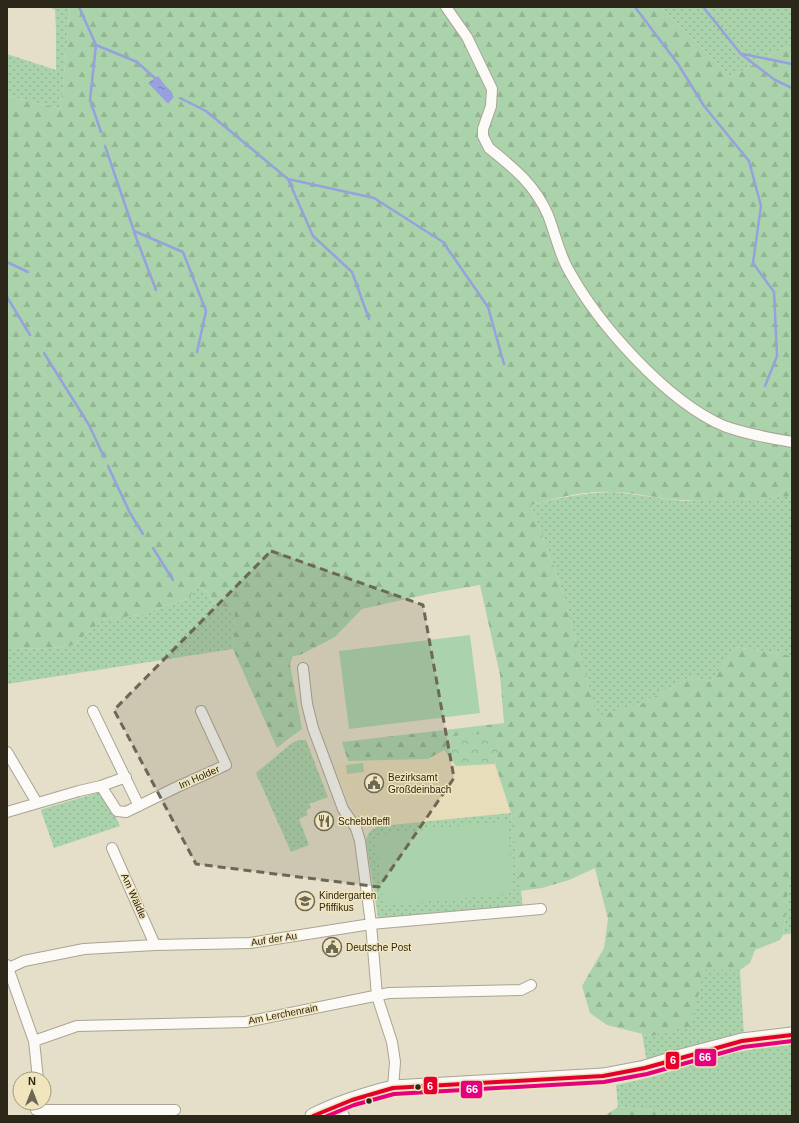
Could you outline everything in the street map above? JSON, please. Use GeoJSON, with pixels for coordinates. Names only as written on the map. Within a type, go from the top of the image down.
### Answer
{"type":"FeatureCollection","features":[{"type":"Feature","properties":{"kind":"street"},"geometry":{"type":"LineString","coordinates":[[446,7],[467,37],[492,89],[491,106],[483,129],[483,136],[486,143],[489,148],[517,169],[535,191],[548,214],[567,268],[602,321],[647,371],[687,405],[724,425],[756,436],[792,442]]}},
{"type":"Feature","properties":{"kind":"street"},"geometry":{"type":"LineString","coordinates":[[303,668],[305,691],[313,728],[343,809],[356,828],[360,841],[371,924],[377,996],[392,1042],[395,1062],[393,1088]]}},
{"type":"Feature","properties":{"kind":"street"},"geometry":{"type":"LineString","coordinates":[[93,711],[139,806]]}},
{"type":"Feature","properties":{"kind":"street","name":"Im Holder"},"geometry":{"type":"LineString","coordinates":[[101,786],[117,811],[126,812],[177,787],[226,766],[201,711]]}},
{"type":"Feature","properties":{"kind":"street"},"geometry":{"type":"LineString","coordinates":[[7,752],[37,803]]}},
{"type":"Feature","properties":{"kind":"street"},"geometry":{"type":"LineString","coordinates":[[7,812],[101,786],[126,777]]}},
{"type":"Feature","properties":{"kind":"street","name":"Am Wäldle"},"geometry":{"type":"LineString","coordinates":[[112,848],[155,945]]}},
{"type":"Feature","properties":{"kind":"street","name":"Auf der Au"},"geometry":{"type":"LineString","coordinates":[[8,967],[24,961],[84,949],[155,945],[250,943],[371,924],[541,909]]}},
{"type":"Feature","properties":{"kind":"street"},"geometry":{"type":"LineString","coordinates":[[8,967],[34,1041],[37,1071]]}},
{"type":"Feature","properties":{"kind":"street","name":"Am Lerchenrain"},"geometry":{"type":"LineString","coordinates":[[34,1041],[77,1026],[246,1022],[390,993],[521,990],[531,985]]}},
{"type":"Feature","properties":{"kind":"street"},"geometry":{"type":"LineString","coordinates":[[313,1116],[341,1110],[366,1094],[393,1088],[603,1076],[645,1068],[742,1041],[792,1035]]}},
{"type":"Feature","properties":{"kind":"street"},"geometry":{"type":"LineString","coordinates":[[52,1110],[175,1110]]}},
{"type":"Feature","properties":{"kind":"highlighted area"},"geometry":{"type":"Polygon","coordinates":[[[271,551],[423,605],[454,778],[379,887],[196,864],[114,710],[271,551]]]}},
{"type":"Feature","properties":{"kind":"shaded area"},"geometry":{"type":"Polygon","coordinates":[[[488,733],[495,764],[511,813],[361,829],[335,767],[348,761],[428,759],[454,736],[488,733]]]}},
{"type":"Feature","properties":{"kind":"green space"},"geometry":{"type":"Polygon","coordinates":[[[50,7],[70,7],[61,109],[7,96],[7,54],[56,70],[55,10],[50,7]]]}},
{"type":"Feature","properties":{"kind":"green space"},"geometry":{"type":"Polygon","coordinates":[[[70,7],[661,7],[731,77],[787,46],[792,47],[792,496],[696,501],[624,493],[594,492],[552,499],[531,505],[561,587],[597,716],[641,704],[690,677],[711,681],[736,647],[792,656],[792,872],[790,872],[783,935],[780,940],[755,950],[750,963],[740,970],[704,970],[691,1026],[651,1036],[607,1025],[590,1013],[582,986],[604,948],[608,919],[595,868],[569,880],[542,888],[520,891],[511,813],[495,764],[500,746],[454,736],[444,750],[428,759],[348,761],[342,742],[504,723],[500,675],[480,585],[433,593],[362,609],[335,637],[300,655],[293,656],[290,664],[302,729],[277,748],[233,649],[235,611],[215,603],[207,592],[199,586],[192,592],[190,598],[139,615],[102,620],[74,645],[53,648],[7,649],[7,96],[61,109],[70,7]],[[148,83],[168,104],[174,97],[169,92],[148,83]]]}},
{"type":"Feature","properties":{"kind":"green space"},"geometry":{"type":"Polygon","coordinates":[[[661,7],[792,7],[792,47],[787,46],[731,77],[661,7]]]}},
{"type":"Feature","properties":{"kind":"green space"},"geometry":{"type":"Polygon","coordinates":[[[614,492],[683,501],[741,500],[792,496],[792,656],[736,647],[711,681],[690,677],[641,704],[597,717],[561,587],[531,505],[572,496],[614,492]]]}},
{"type":"Feature","properties":{"kind":"green space"},"geometry":{"type":"Polygon","coordinates":[[[199,586],[207,592],[215,603],[235,611],[233,649],[7,684],[7,649],[53,648],[74,645],[102,620],[139,615],[190,598],[192,592],[199,586]]]}},
{"type":"Feature","properties":{"kind":"green space"},"geometry":{"type":"Polygon","coordinates":[[[470,635],[480,713],[349,729],[339,651],[470,635]]]}},
{"type":"Feature","properties":{"kind":"green space"},"geometry":{"type":"Polygon","coordinates":[[[488,733],[500,746],[495,764],[456,766],[444,750],[454,736],[488,733]]]}},
{"type":"Feature","properties":{"kind":"green space"},"geometry":{"type":"Polygon","coordinates":[[[299,740],[306,740],[328,797],[309,804],[311,808],[306,810],[308,815],[299,819],[309,845],[291,852],[256,773],[292,743],[299,740]]]}},
{"type":"Feature","properties":{"kind":"green space"},"geometry":{"type":"Polygon","coordinates":[[[363,763],[364,772],[347,774],[346,765],[363,763]]]}},
{"type":"Feature","properties":{"kind":"green space"},"geometry":{"type":"Polygon","coordinates":[[[100,792],[105,795],[120,826],[54,848],[41,811],[43,809],[100,792]]]}},
{"type":"Feature","properties":{"kind":"green space"},"geometry":{"type":"Polygon","coordinates":[[[511,813],[523,907],[378,918],[366,841],[369,833],[373,829],[381,826],[511,813]]]}},
{"type":"Feature","properties":{"kind":"green space"},"geometry":{"type":"Polygon","coordinates":[[[507,821],[514,893],[383,906],[376,835],[507,821]]]}},
{"type":"Feature","properties":{"kind":"green space"},"geometry":{"type":"Polygon","coordinates":[[[790,872],[792,872],[792,933],[783,935],[790,872]]]}},
{"type":"Feature","properties":{"kind":"green space"},"geometry":{"type":"Polygon","coordinates":[[[704,970],[740,970],[744,1036],[647,1063],[642,1034],[651,1036],[704,970]]]}},
{"type":"Feature","properties":{"kind":"green space"},"geometry":{"type":"Polygon","coordinates":[[[792,1045],[792,1116],[660,1116],[656,1110],[618,1107],[616,1085],[652,1077],[728,1054],[759,1048],[792,1045]]]}},
{"type":"Feature","properties":{"kind":"green space"},"geometry":{"type":"Polygon","coordinates":[[[618,1107],[656,1110],[660,1116],[604,1116],[618,1107]]]}},
{"type":"Feature","properties":{"kind":"water"},"geometry":{"type":"Polygon","coordinates":[[[158,76],[174,97],[168,104],[148,83],[158,76]]]}},
{"type":"Feature","properties":{"kind":"waterway"},"geometry":{"type":"LineString","coordinates":[[79,7],[96,45],[90,100],[101,132]]}},
{"type":"Feature","properties":{"kind":"waterway"},"geometry":{"type":"LineString","coordinates":[[635,7],[678,64],[704,106],[749,161],[761,206],[753,263],[774,292],[777,356],[765,386]]}},
{"type":"Feature","properties":{"kind":"waterway"},"geometry":{"type":"LineString","coordinates":[[703,7],[741,54],[775,80],[792,88]]}},
{"type":"Feature","properties":{"kind":"waterway"},"geometry":{"type":"LineString","coordinates":[[96,45],[137,62],[157,80]]}},
{"type":"Feature","properties":{"kind":"waterway"},"geometry":{"type":"LineString","coordinates":[[743,54],[792,64]]}},
{"type":"Feature","properties":{"kind":"waterway"},"geometry":{"type":"LineString","coordinates":[[166,88],[171,93]]}},
{"type":"Feature","properties":{"kind":"waterway"},"geometry":{"type":"LineString","coordinates":[[180,98],[206,111],[288,179],[374,198],[443,242],[488,307],[504,364]]}},
{"type":"Feature","properties":{"kind":"waterway"},"geometry":{"type":"LineString","coordinates":[[105,146],[134,231],[183,252],[206,311],[197,352]]}},
{"type":"Feature","properties":{"kind":"waterway"},"geometry":{"type":"LineString","coordinates":[[288,179],[313,236],[352,272],[369,319]]}},
{"type":"Feature","properties":{"kind":"waterway"},"geometry":{"type":"LineString","coordinates":[[134,232],[156,290]]}},
{"type":"Feature","properties":{"kind":"waterway"},"geometry":{"type":"LineString","coordinates":[[7,262],[28,272]]}},
{"type":"Feature","properties":{"kind":"waterway"},"geometry":{"type":"LineString","coordinates":[[7,297],[30,335]]}},
{"type":"Feature","properties":{"kind":"waterway"},"geometry":{"type":"LineString","coordinates":[[44,353],[89,425],[104,457]]}},
{"type":"Feature","properties":{"kind":"waterway"},"geometry":{"type":"LineString","coordinates":[[108,466],[130,513],[143,534]]}},
{"type":"Feature","properties":{"kind":"waterway"},"geometry":{"type":"LineString","coordinates":[[153,548],[173,580]]}},
{"type":"Feature","properties":{"kind":"transit line","name":"6"},"geometry":{"type":"LineString","coordinates":[[313,1116],[352,1100],[393,1088],[603,1076],[645,1068],[742,1041],[792,1035]]}},
{"type":"Feature","properties":{"kind":"transit line","name":"66"},"geometry":{"type":"LineString","coordinates":[[327,1116],[354,1105],[394,1094],[604,1082],[647,1074],[743,1047],[792,1041]]}},
{"type":"Feature","properties":{"kind":"place","name":"Bezirksamt Großdeinbach"},"geometry":{"type":"Point","coordinates":[374,783]}},
{"type":"Feature","properties":{"kind":"place","name":"Schebbfleffl"},"geometry":{"type":"Point","coordinates":[324,821]}},
{"type":"Feature","properties":{"kind":"place","name":"Kindergarten Pfiffikus"},"geometry":{"type":"Point","coordinates":[305,901]}},
{"type":"Feature","properties":{"kind":"place","name":"Deutsche Post"},"geometry":{"type":"Point","coordinates":[332,947]}}]}
